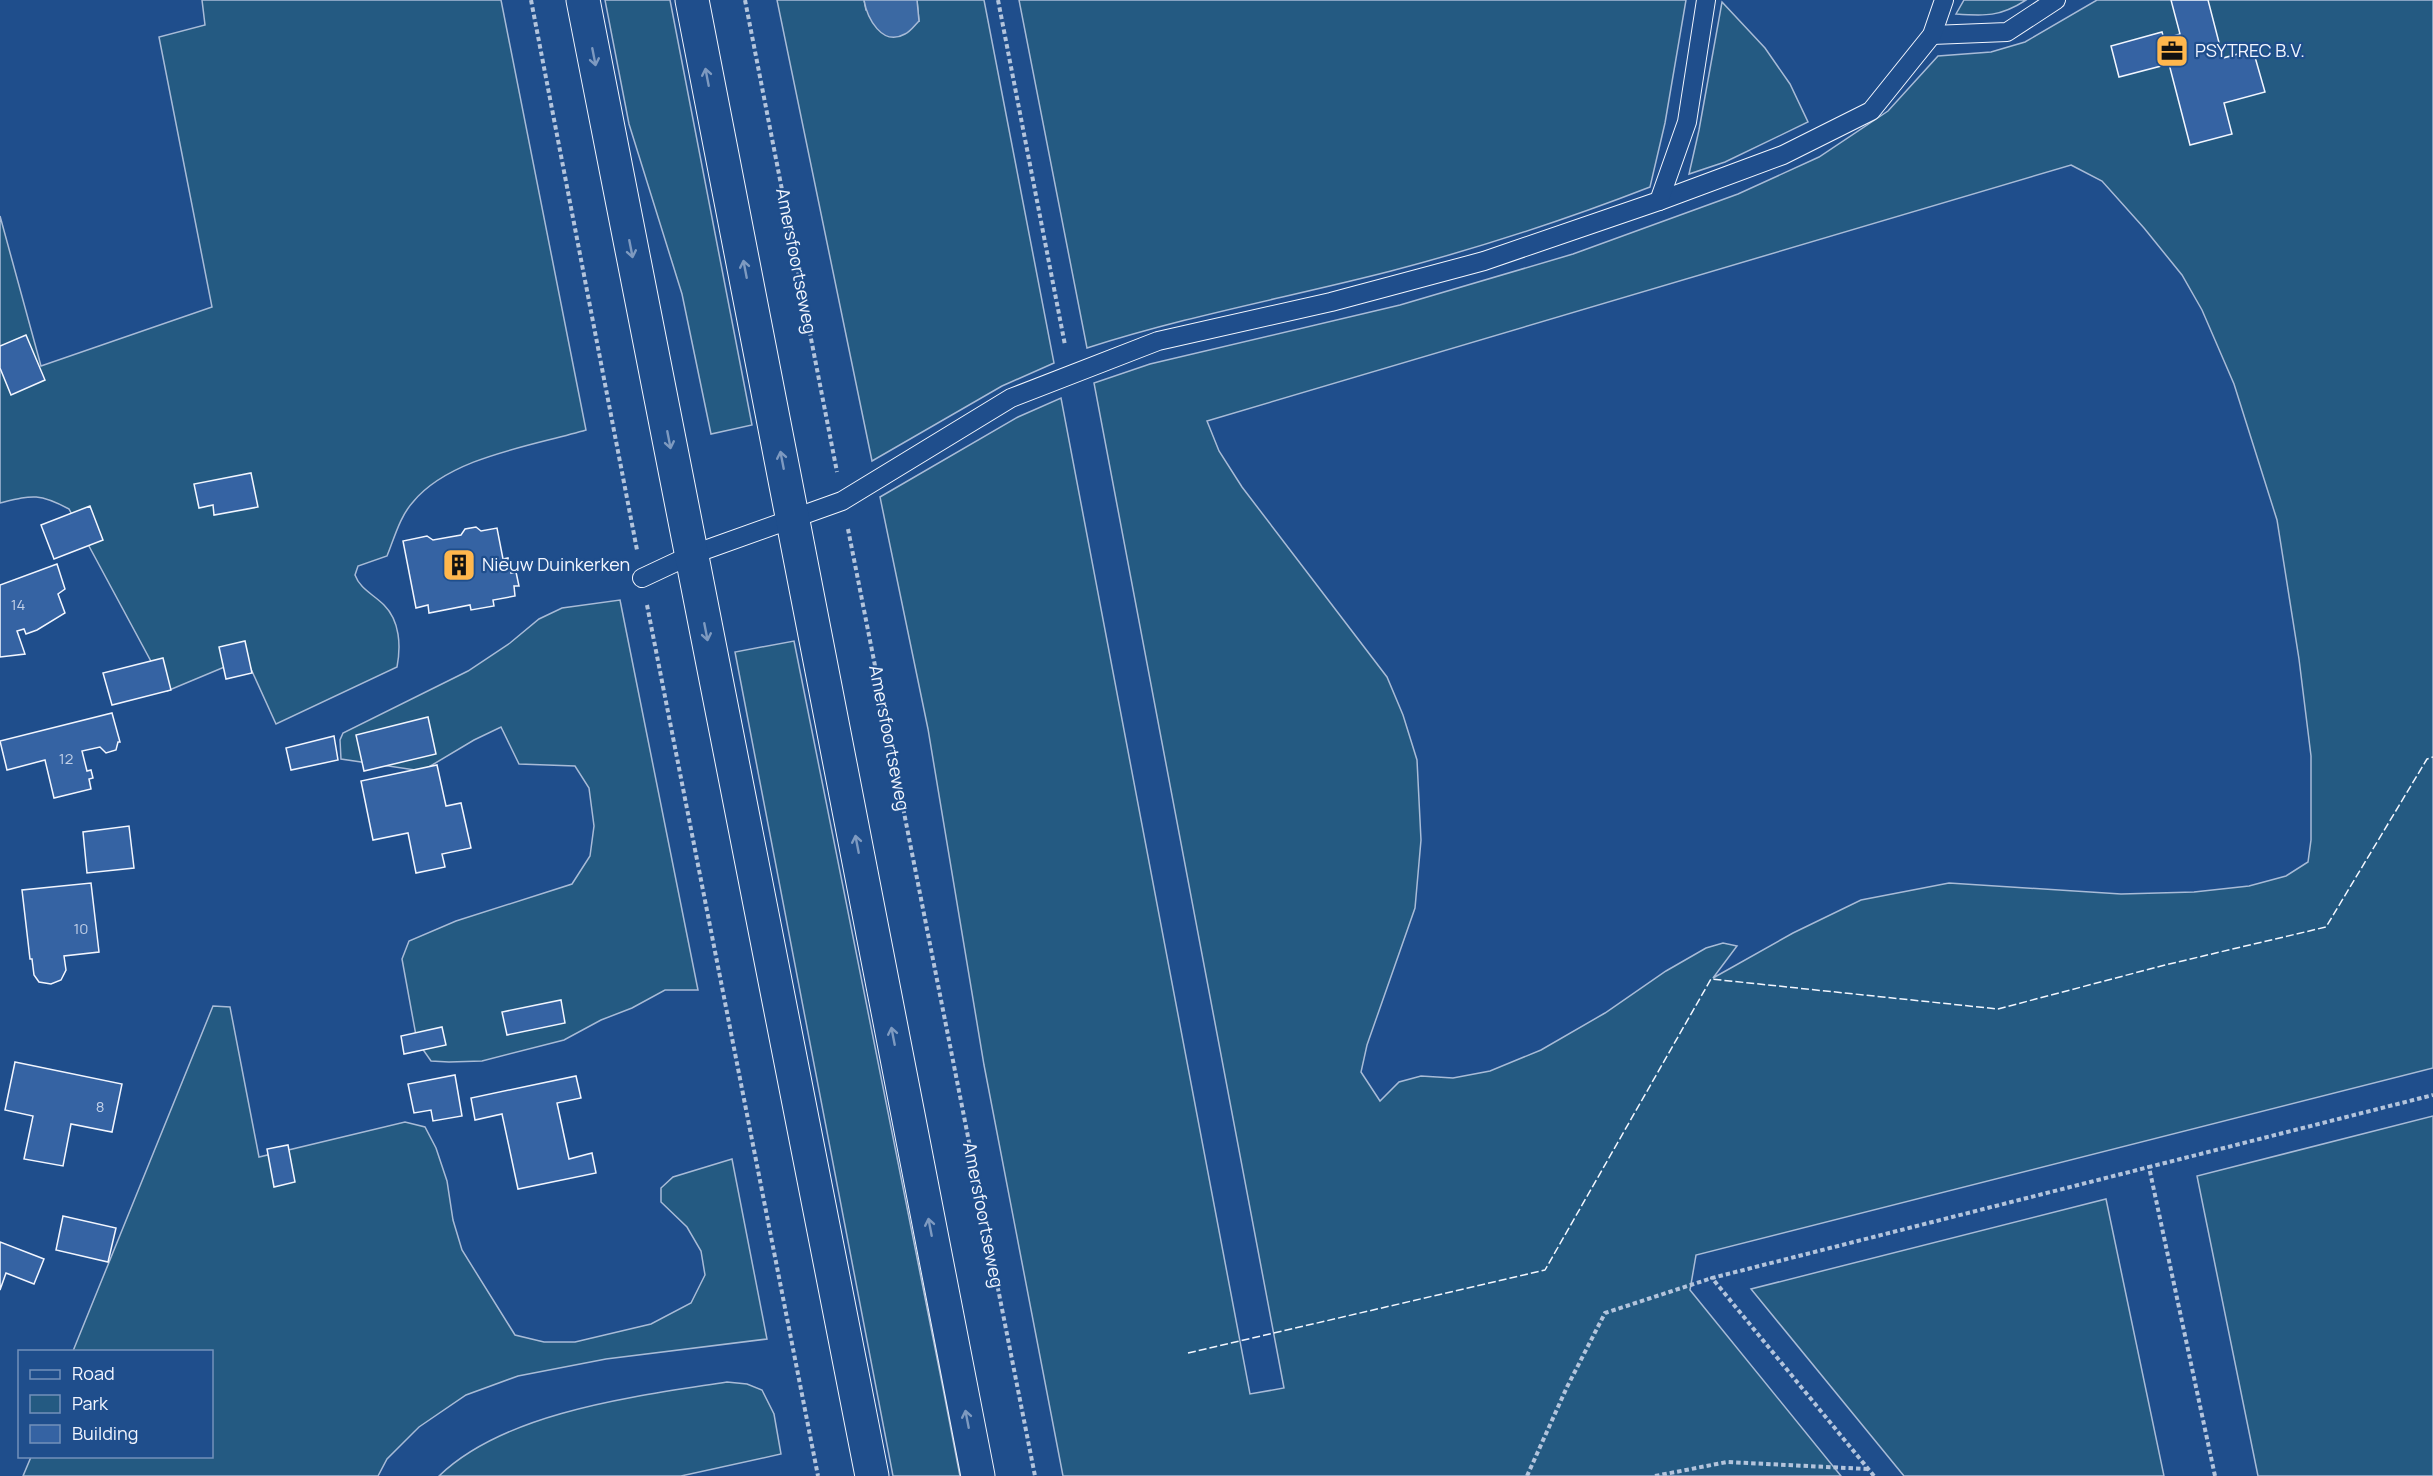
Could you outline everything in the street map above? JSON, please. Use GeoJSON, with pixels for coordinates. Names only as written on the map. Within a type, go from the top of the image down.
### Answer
{"type":"FeatureCollection","features":[{"type":"Feature","properties":{"kind":"main road"},"geometry":{"type":"LineString","coordinates":[[583,0],[872,1476]]}},
{"type":"Feature","properties":{"kind":"main road"},"geometry":{"type":"LineString","coordinates":[[692,0],[978,1476]]}},
{"type":"Feature","properties":{"kind":"lane"},"geometry":{"type":"LineString","coordinates":[[1659,201],[1687,122],[1706,0]]}},
{"type":"Feature","properties":{"kind":"lane"},"geometry":{"type":"LineString","coordinates":[[642,578],[691,555],[842,501],[1011,398],[1158,341],[1331,302],[1484,261],[1659,201],[1783,155],[1872,111],[1932,35],[1944,0]]}},
{"type":"Feature","properties":{"kind":"lane"},"geometry":{"type":"LineString","coordinates":[[1932,35],[2007,32],[2056,0]]}},
{"type":"Feature","properties":{"kind":"path"},"geometry":{"type":"LineString","coordinates":[[531,0],[819,1476]]}},
{"type":"Feature","properties":{"kind":"path","name":"Amersfoortseweg"},"geometry":{"type":"LineString","coordinates":[[745,0],[1035,1476]]}},
{"type":"Feature","properties":{"kind":"path"},"geometry":{"type":"LineString","coordinates":[[998,0],[1070,376]]}},
{"type":"Feature","properties":{"kind":"path"},"geometry":{"type":"LineString","coordinates":[[1527,1476],[1567,1388],[1605,1313],[1712,1278],[2433,1095]]}},
{"type":"Feature","properties":{"kind":"path"},"geometry":{"type":"LineString","coordinates":[[2149,1167],[2215,1476]]}},
{"type":"Feature","properties":{"kind":"path"},"geometry":{"type":"LineString","coordinates":[[1712,1278],[1874,1476]]}},
{"type":"Feature","properties":{"kind":"path"},"geometry":{"type":"LineString","coordinates":[[1655,1476],[1727,1462],[1868,1469]]}},
{"type":"Feature","properties":{"kind":"green space"},"geometry":{"type":"Polygon","coordinates":[[[202,0],[501,0],[586,430],[493,455],[470,464],[448,474],[413,502],[404,514],[387,556],[358,566],[355,575],[360,584],[384,605],[393,618],[399,642],[397,667],[276,724],[246,658],[167,691],[69,509],[50,500],[36,497],[0,503],[0,216],[41,366],[212,307],[159,37],[205,25],[202,0]]]}},
{"type":"Feature","properties":{"kind":"green space"},"geometry":{"type":"Polygon","coordinates":[[[605,0],[670,0],[752,425],[711,434],[682,294],[629,124],[605,0]]]}},
{"type":"Feature","properties":{"kind":"green space"},"geometry":{"type":"Polygon","coordinates":[[[777,0],[864,0],[866,10],[919,21],[917,0],[984,0],[1054,363],[1002,386],[872,461],[777,0]]]}},
{"type":"Feature","properties":{"kind":"green space"},"geometry":{"type":"Polygon","coordinates":[[[1019,0],[1686,0],[1665,123],[1650,187],[1554,222],[1457,253],[1162,326],[1087,348],[1019,0]]]}},
{"type":"Feature","properties":{"kind":"green space"},"geometry":{"type":"Polygon","coordinates":[[[1964,0],[2026,0],[2008,10],[1992,14],[1956,14],[1964,0]]]}},
{"type":"Feature","properties":{"kind":"green space"},"geometry":{"type":"Polygon","coordinates":[[[2097,0],[2433,0],[2433,1068],[1696,1255],[1690,1290],[1841,1476],[1063,1476],[984,1065],[928,729],[880,497],[1018,417],[1061,398],[1250,1394],[1284,1388],[1094,383],[1150,364],[1400,305],[1573,254],[1738,194],[1819,157],[1888,111],[1938,56],[1991,52],[2025,42],[2097,0]],[[2071,165],[1207,421],[1219,451],[1242,487],[1387,677],[1403,715],[1417,760],[1421,840],[1415,908],[1367,1045],[1361,1072],[1380,1101],[1399,1082],[1421,1076],[1453,1078],[1490,1071],[1541,1050],[1605,1013],[1666,971],[1706,948],[1723,943],[1737,946],[1713,978],[1793,933],[1861,900],[1949,883],[2121,894],[2194,892],[2249,886],[2286,876],[2308,862],[2311,840],[2311,756],[2299,659],[2277,520],[2234,384],[2202,310],[2182,275],[2102,181],[2071,165]]]}},
{"type":"Feature","properties":{"kind":"green space"},"geometry":{"type":"Polygon","coordinates":[[[1722,2],[1765,48],[1790,84],[1808,122],[1725,162],[1689,174],[1699,130],[1722,2]]]}},
{"type":"Feature","properties":{"kind":"green space"},"geometry":{"type":"Polygon","coordinates":[[[620,600],[698,990],[665,990],[564,1040],[482,1061],[431,1061],[417,1041],[402,959],[409,941],[456,921],[572,884],[590,856],[594,826],[589,788],[575,766],[519,764],[501,727],[422,771],[341,759],[340,740],[343,733],[468,671],[510,643],[539,619],[562,608],[620,600]]]}},
{"type":"Feature","properties":{"kind":"green space"},"geometry":{"type":"Polygon","coordinates":[[[794,641],[960,1476],[893,1476],[735,652],[794,641]]]}},
{"type":"Feature","properties":{"kind":"green space"},"geometry":{"type":"Polygon","coordinates":[[[213,1006],[230,1007],[259,1157],[405,1122],[425,1127],[436,1148],[447,1181],[453,1220],[462,1250],[515,1335],[544,1342],[575,1342],[651,1324],[691,1303],[705,1275],[701,1251],[687,1227],[661,1202],[661,1188],[673,1177],[732,1159],[767,1339],[606,1359],[518,1376],[466,1395],[419,1427],[387,1459],[378,1476],[23,1476],[31,1458],[213,1458],[213,1350],[73,1350],[213,1006]]]}},
{"type":"Feature","properties":{"kind":"green space"},"geometry":{"type":"Polygon","coordinates":[[[2433,1116],[2433,1476],[2258,1476],[2197,1176],[2433,1116]]]}},
{"type":"Feature","properties":{"kind":"green space"},"geometry":{"type":"Polygon","coordinates":[[[2106,1199],[2164,1476],[1904,1476],[1751,1289],[2106,1199]]]}},
{"type":"Feature","properties":{"kind":"green space"},"geometry":{"type":"Polygon","coordinates":[[[727,1382],[747,1384],[762,1390],[774,1414],[781,1454],[681,1476],[439,1476],[467,1454],[500,1436],[536,1421],[614,1401],[727,1382]]]}},
{"type":"Feature","properties":{"kind":"shaded area"},"geometry":{"type":"Polygon","coordinates":[[[864,0],[917,0],[919,21],[907,33],[889,37],[877,29],[872,22],[864,0]]]}},
{"type":"Feature","properties":{"kind":"building"},"geometry":{"type":"Polygon","coordinates":[[[2171,0],[2208,0],[2223,58],[2253,50],[2265,92],[2224,103],[2232,134],[2190,145],[2169,64],[2119,77],[2111,46],[2162,32],[2164,39],[2180,34],[2171,0]]]}},
{"type":"Feature","properties":{"kind":"building"},"geometry":{"type":"Polygon","coordinates":[[[26,335],[45,380],[11,395],[0,368],[0,346],[26,335]]]}},
{"type":"Feature","properties":{"kind":"building"},"geometry":{"type":"Polygon","coordinates":[[[251,473],[258,507],[214,515],[213,505],[199,508],[194,484],[251,473]]]}},
{"type":"Feature","properties":{"kind":"building"},"geometry":{"type":"Polygon","coordinates":[[[90,506],[103,540],[54,559],[41,525],[90,506]]]}},
{"type":"Feature","properties":{"kind":"building","name":"Nieuw Duinkerken"},"geometry":{"type":"Polygon","coordinates":[[[476,527],[481,531],[497,528],[503,559],[508,558],[511,573],[516,572],[519,586],[514,586],[515,596],[493,600],[494,606],[471,610],[470,605],[429,613],[428,605],[416,608],[403,541],[427,536],[433,540],[461,535],[465,529],[476,527]]]}},
{"type":"Feature","properties":{"kind":"building"},"geometry":{"type":"Polygon","coordinates":[[[57,564],[65,589],[58,594],[65,613],[37,630],[26,634],[24,629],[17,631],[25,654],[0,657],[0,585],[57,564]]]}},
{"type":"Feature","properties":{"kind":"building"},"geometry":{"type":"Polygon","coordinates":[[[245,641],[252,673],[226,679],[219,647],[245,641]]]}},
{"type":"Feature","properties":{"kind":"building"},"geometry":{"type":"Polygon","coordinates":[[[163,658],[171,690],[112,705],[103,673],[163,658]]]}},
{"type":"Feature","properties":{"kind":"building"},"geometry":{"type":"Polygon","coordinates":[[[112,713],[120,742],[116,750],[106,753],[100,747],[82,751],[87,771],[91,770],[93,778],[89,779],[91,789],[54,798],[45,760],[7,770],[0,741],[112,713]]]}},
{"type":"Feature","properties":{"kind":"building"},"geometry":{"type":"Polygon","coordinates":[[[428,717],[436,754],[364,771],[356,735],[428,717]]]}},
{"type":"Feature","properties":{"kind":"building"},"geometry":{"type":"Polygon","coordinates":[[[334,736],[338,760],[291,770],[286,748],[334,736]]]}},
{"type":"Feature","properties":{"kind":"building"},"geometry":{"type":"Polygon","coordinates":[[[437,765],[446,806],[461,803],[471,848],[442,854],[445,867],[416,873],[408,833],[373,840],[361,781],[437,765]]]}},
{"type":"Feature","properties":{"kind":"building"},"geometry":{"type":"Polygon","coordinates":[[[129,826],[134,868],[87,873],[83,832],[129,826]]]}},
{"type":"Feature","properties":{"kind":"building"},"geometry":{"type":"Polygon","coordinates":[[[91,883],[99,952],[64,956],[66,970],[61,980],[51,984],[39,982],[34,975],[32,959],[30,959],[22,890],[91,883]]]}},
{"type":"Feature","properties":{"kind":"building"},"geometry":{"type":"Polygon","coordinates":[[[561,1000],[565,1023],[507,1035],[502,1012],[561,1000]]]}},
{"type":"Feature","properties":{"kind":"building"},"geometry":{"type":"Polygon","coordinates":[[[442,1027],[446,1045],[404,1054],[401,1036],[442,1027]]]}},
{"type":"Feature","properties":{"kind":"building"},"geometry":{"type":"Polygon","coordinates":[[[15,1062],[122,1084],[112,1132],[71,1124],[63,1166],[24,1159],[33,1116],[5,1110],[15,1062]]]}},
{"type":"Feature","properties":{"kind":"building"},"geometry":{"type":"Polygon","coordinates":[[[455,1075],[462,1116],[433,1121],[431,1110],[414,1113],[408,1084],[455,1075]]]}},
{"type":"Feature","properties":{"kind":"building"},"geometry":{"type":"Polygon","coordinates":[[[576,1076],[581,1098],[557,1103],[569,1159],[592,1153],[596,1173],[518,1189],[502,1114],[475,1120],[471,1098],[576,1076]]]}},
{"type":"Feature","properties":{"kind":"building"},"geometry":{"type":"Polygon","coordinates":[[[288,1145],[295,1182],[274,1187],[267,1149],[288,1145]]]}},
{"type":"Feature","properties":{"kind":"building"},"geometry":{"type":"Polygon","coordinates":[[[63,1216],[116,1228],[108,1262],[56,1250],[63,1216]]]}},
{"type":"Feature","properties":{"kind":"building"},"geometry":{"type":"Polygon","coordinates":[[[0,1242],[44,1259],[34,1284],[6,1273],[0,1290],[0,1242]]]}},
{"type":"Feature","properties":{"kind":"fence"},"geometry":{"type":"LineString","coordinates":[[1188,1353],[1545,1270],[1711,979],[1998,1009],[2165,965],[2326,927],[2427,759],[2433,757]]}},
{"type":"Feature","properties":{"kind":"place","name":"PSYTREC B.V."},"geometry":{"type":"Point","coordinates":[2172,51]}},
{"type":"Feature","properties":{"kind":"place","name":"Nieuw Duinkerken"},"geometry":{"type":"Point","coordinates":[459,565]}}]}
